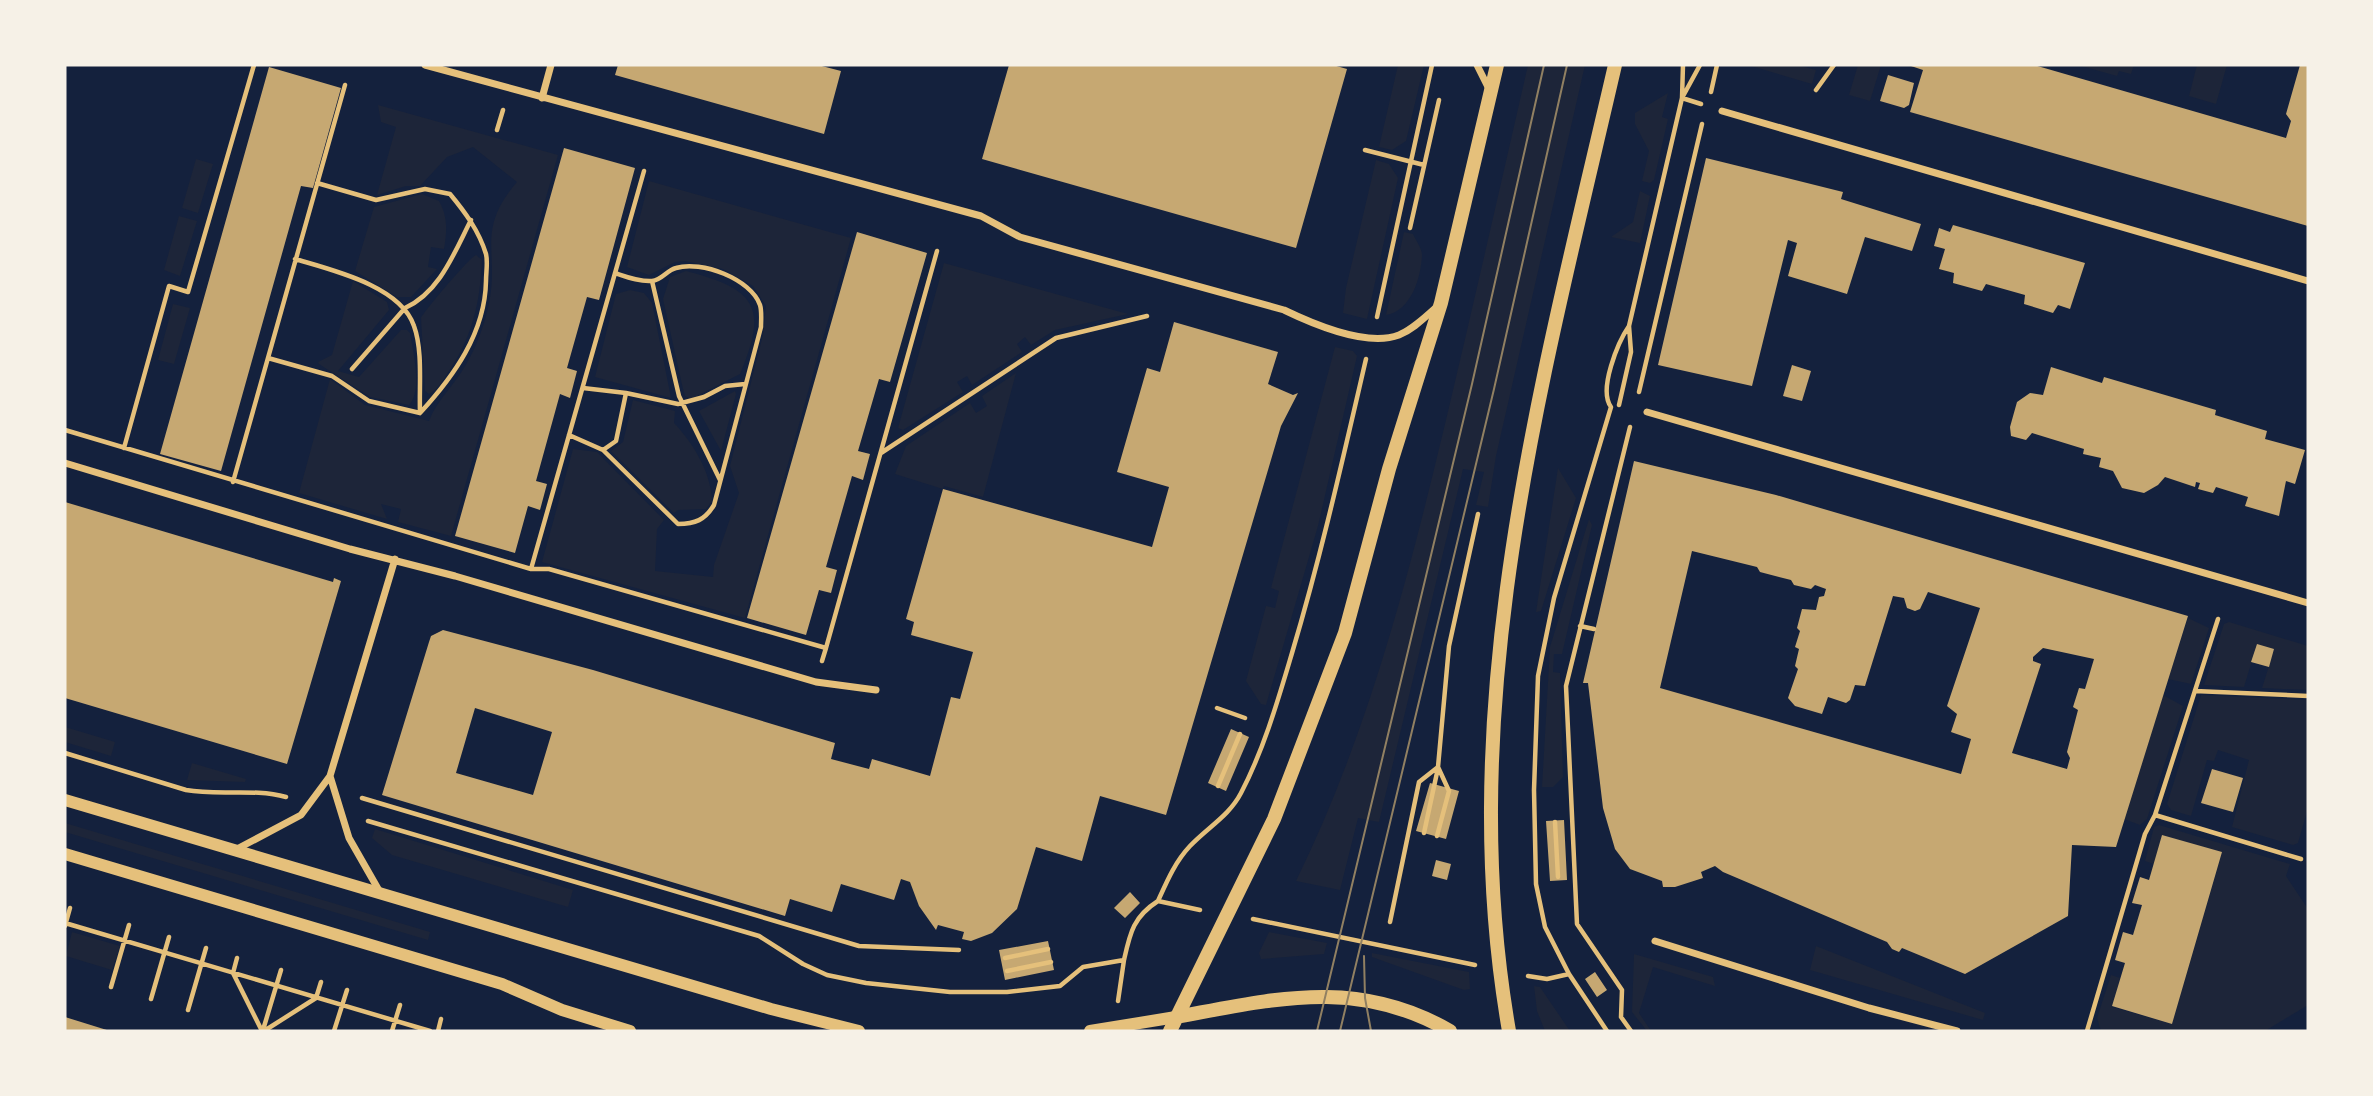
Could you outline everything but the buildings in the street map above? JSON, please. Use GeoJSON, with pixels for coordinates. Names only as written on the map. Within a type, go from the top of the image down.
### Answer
{"type":"FeatureCollection","features":[{"type":"Feature","properties":{"kind":"main road"},"geometry":{"type":"LineString","coordinates":[[1173,1024],[1261,850],[1321,702],[1352,607],[1386,480],[1441,303],[1497,65]]}},
{"type":"Feature","properties":{"kind":"main road"},"geometry":{"type":"LineString","coordinates":[[1509,1031],[1496,942],[1492,749],[1498,653],[1524,465],[1615,65]]}},
{"type":"Feature","properties":{"kind":"main road"},"geometry":{"type":"LineString","coordinates":[[1173,1024],[1290,997],[1349,996],[1406,1010],[1450,1031]]}},
{"type":"Feature","properties":{"kind":"street"},"geometry":{"type":"LineString","coordinates":[[425,65],[542,98],[622,116],[981,216],[1020,237],[1284,310],[1314,324],[1339,331],[1380,338],[1398,335],[1419,323],[1441,303]]}},
{"type":"Feature","properties":{"kind":"street"},"geometry":{"type":"LineString","coordinates":[[542,98],[551,65]]}},
{"type":"Feature","properties":{"kind":"street"},"geometry":{"type":"LineString","coordinates":[[1477,65],[1491,93]]}},
{"type":"Feature","properties":{"kind":"street"},"geometry":{"type":"LineString","coordinates":[[1722,111],[2308,281]]}},
{"type":"Feature","properties":{"kind":"street"},"geometry":{"type":"LineString","coordinates":[[1647,412],[2308,603]]}},
{"type":"Feature","properties":{"kind":"street"},"geometry":{"type":"LineString","coordinates":[[65,463],[349,549],[395,559],[816,681],[876,690]]}},
{"type":"Feature","properties":{"kind":"street"},"geometry":{"type":"LineString","coordinates":[[234,850],[301,815],[330,776],[395,559]]}},
{"type":"Feature","properties":{"kind":"street"},"geometry":{"type":"LineString","coordinates":[[330,776],[349,838],[382,894]]}},
{"type":"Feature","properties":{"kind":"street"},"geometry":{"type":"LineString","coordinates":[[65,800],[797,1017],[859,1031]]}},
{"type":"Feature","properties":{"kind":"street"},"geometry":{"type":"LineString","coordinates":[[65,854],[502,984],[562,1010],[630,1031]]}},
{"type":"Feature","properties":{"kind":"street"},"geometry":{"type":"LineString","coordinates":[[1655,941],[1845,1001],[1957,1031]]}},
{"type":"Feature","properties":{"kind":"street"},"geometry":{"type":"LineString","coordinates":[[1090,1031],[1173,1024]]}},
{"type":"Feature","properties":{"kind":"path"},"geometry":{"type":"LineString","coordinates":[[124,447],[169,286],[188,292],[254,65]]}},
{"type":"Feature","properties":{"kind":"path"},"geometry":{"type":"LineString","coordinates":[[1376,319],[1432,65]]}},
{"type":"Feature","properties":{"kind":"path"},"geometry":{"type":"LineString","coordinates":[[1619,405],[1631,352],[1629,326],[1682,98],[1683,65]]}},
{"type":"Feature","properties":{"kind":"path"},"geometry":{"type":"LineString","coordinates":[[1682,98],[1700,65]]}},
{"type":"Feature","properties":{"kind":"path"},"geometry":{"type":"LineString","coordinates":[[1710,96],[1717,65]]}},
{"type":"Feature","properties":{"kind":"path"},"geometry":{"type":"LineString","coordinates":[[1816,90],[1834,65]]}},
{"type":"Feature","properties":{"kind":"path"},"geometry":{"type":"LineString","coordinates":[[233,482],[345,85]]}},
{"type":"Feature","properties":{"kind":"path"},"geometry":{"type":"LineString","coordinates":[[1410,228],[1439,100]]}},
{"type":"Feature","properties":{"kind":"path"},"geometry":{"type":"LineString","coordinates":[[1637,402],[1705,116]]}},
{"type":"Feature","properties":{"kind":"path"},"geometry":{"type":"LineString","coordinates":[[1365,150],[1424,165]]}},
{"type":"Feature","properties":{"kind":"path"},"geometry":{"type":"LineString","coordinates":[[531,569],[644,171]]}},
{"type":"Feature","properties":{"kind":"path"},"geometry":{"type":"LineString","coordinates":[[317,183],[376,200],[425,189],[450,194],[471,219],[487,256],[486,295],[478,328],[450,377],[420,413]]}},
{"type":"Feature","properties":{"kind":"path"},"geometry":{"type":"LineString","coordinates":[[352,369],[405,308],[417,302],[438,282],[471,219]]}},
{"type":"Feature","properties":{"kind":"path"},"geometry":{"type":"LineString","coordinates":[[820,665],[937,251]]}},
{"type":"Feature","properties":{"kind":"path"},"geometry":{"type":"LineString","coordinates":[[295,259],[355,276],[405,308],[415,327],[420,413]]}},
{"type":"Feature","properties":{"kind":"path"},"geometry":{"type":"LineString","coordinates":[[569,435],[603,450],[678,524],[697,522],[708,516],[721,481],[761,327],[760,305],[743,284],[715,269],[691,265],[673,268],[656,281],[615,273]]}},
{"type":"Feature","properties":{"kind":"path"},"geometry":{"type":"LineString","coordinates":[[652,281],[683,404],[721,481]]}},
{"type":"Feature","properties":{"kind":"path"},"geometry":{"type":"LineString","coordinates":[[881,454],[1056,338],[1147,316]]}},
{"type":"Feature","properties":{"kind":"path"},"geometry":{"type":"LineString","coordinates":[[1607,1031],[1569,974],[1545,927],[1536,884],[1534,790],[1538,676],[1546,627],[1611,407],[1605,394],[1617,346],[1629,326]]}},
{"type":"Feature","properties":{"kind":"path"},"geometry":{"type":"LineString","coordinates":[[1119,992],[1135,920],[1158,901],[1178,860],[1201,835],[1223,819],[1235,803],[1258,754],[1282,688],[1322,552],[1367,354]]}},
{"type":"Feature","properties":{"kind":"path"},"geometry":{"type":"LineString","coordinates":[[268,358],[332,376],[369,401],[420,413]]}},
{"type":"Feature","properties":{"kind":"path"},"geometry":{"type":"LineString","coordinates":[[583,388],[683,404],[724,386],[745,384]]}},
{"type":"Feature","properties":{"kind":"path"},"geometry":{"type":"LineString","coordinates":[[603,450],[616,441],[626,393]]}},
{"type":"Feature","properties":{"kind":"path"},"geometry":{"type":"LineString","coordinates":[[1631,1031],[1621,1017],[1622,990],[1577,924],[1566,686],[1633,416]]}},
{"type":"Feature","properties":{"kind":"path"},"geometry":{"type":"LineString","coordinates":[[65,430],[531,569],[549,569],[826,648]]}},
{"type":"Feature","properties":{"kind":"path"},"geometry":{"type":"LineString","coordinates":[[1424,832],[1436,787],[1449,646],[1478,514]]}},
{"type":"Feature","properties":{"kind":"path"},"geometry":{"type":"LineString","coordinates":[[2087,1031],[2144,834],[2155,815],[2218,620]]}},
{"type":"Feature","properties":{"kind":"path"},"geometry":{"type":"LineString","coordinates":[[1580,626],[1594,629]]}},
{"type":"Feature","properties":{"kind":"path"},"geometry":{"type":"LineString","coordinates":[[2196,691],[2308,696]]}},
{"type":"Feature","properties":{"kind":"path"},"geometry":{"type":"LineString","coordinates":[[1217,708],[1245,718]]}},
{"type":"Feature","properties":{"kind":"path"},"geometry":{"type":"LineString","coordinates":[[1218,786],[1240,734]]}},
{"type":"Feature","properties":{"kind":"path"},"geometry":{"type":"LineString","coordinates":[[65,754],[186,790],[205,793],[253,791],[295,800]]}},
{"type":"Feature","properties":{"kind":"path"},"geometry":{"type":"LineString","coordinates":[[1437,836],[1449,791],[1438,767]]}},
{"type":"Feature","properties":{"kind":"path"},"geometry":{"type":"LineString","coordinates":[[1390,922],[1419,782],[1438,767]]}},
{"type":"Feature","properties":{"kind":"path"},"geometry":{"type":"LineString","coordinates":[[361,798],[859,946],[959,950]]}},
{"type":"Feature","properties":{"kind":"path"},"geometry":{"type":"LineString","coordinates":[[2155,815],[2301,859]]}},
{"type":"Feature","properties":{"kind":"path"},"geometry":{"type":"LineString","coordinates":[[360,819],[759,936],[815,970],[866,983],[950,992],[1007,992],[1060,986],[1083,967],[1124,960]]}},
{"type":"Feature","properties":{"kind":"path"},"geometry":{"type":"LineString","coordinates":[[1555,822],[1559,877]]}},
{"type":"Feature","properties":{"kind":"path"},"geometry":{"type":"LineString","coordinates":[[1158,901],[1200,910]]}},
{"type":"Feature","properties":{"kind":"path"},"geometry":{"type":"LineString","coordinates":[[70,908],[65,924],[430,1031]]}},
{"type":"Feature","properties":{"kind":"path"},"geometry":{"type":"LineString","coordinates":[[1271,923],[1471,964]]}},
{"type":"Feature","properties":{"kind":"path"},"geometry":{"type":"LineString","coordinates":[[111,987],[129,925]]}},
{"type":"Feature","properties":{"kind":"path"},"geometry":{"type":"LineString","coordinates":[[151,999],[169,937]]}},
{"type":"Feature","properties":{"kind":"path"},"geometry":{"type":"LineString","coordinates":[[188,1010],[206,948]]}},
{"type":"Feature","properties":{"kind":"path"},"geometry":{"type":"LineString","coordinates":[[1005,958],[1048,949]]}},
{"type":"Feature","properties":{"kind":"path"},"geometry":{"type":"LineString","coordinates":[[237,958],[233,973],[263,1031]]}},
{"type":"Feature","properties":{"kind":"path"},"geometry":{"type":"LineString","coordinates":[[1007,971],[1051,962]]}},
{"type":"Feature","properties":{"kind":"path"},"geometry":{"type":"LineString","coordinates":[[263,1031],[281,970]]}},
{"type":"Feature","properties":{"kind":"path"},"geometry":{"type":"LineString","coordinates":[[1528,976],[1547,979],[1569,974]]}},
{"type":"Feature","properties":{"kind":"path"},"geometry":{"type":"LineString","coordinates":[[263,1031],[316,998],[321,982]]}},
{"type":"Feature","properties":{"kind":"path"},"geometry":{"type":"LineString","coordinates":[[334,1031],[346,990]]}},
{"type":"Feature","properties":{"kind":"path"},"geometry":{"type":"LineString","coordinates":[[392,1031],[400,1005]]}},
{"type":"Feature","properties":{"kind":"path"},"geometry":{"type":"LineString","coordinates":[[438,1031],[441,1019]]}},
{"type":"Feature","properties":{"kind":"shaded area"},"geometry":{"type":"Polygon","coordinates":[[[1398,65],[1424,65],[1406,141],[1392,150],[1379,147],[1398,65]]]}},
{"type":"Feature","properties":{"kind":"shaded area"},"geometry":{"type":"Polygon","coordinates":[[[1528,65],[1585,65],[1496,456],[1488,507],[1476,505],[1484,472],[1463,469],[1379,822],[1358,818],[1340,890],[1296,881],[1322,826],[1344,769],[1384,655],[1401,597],[1446,420],[1528,65]]]}},
{"type":"Feature","properties":{"kind":"shaded area"},"geometry":{"type":"Polygon","coordinates":[[[1748,65],[1797,65],[1816,70],[1812,84],[1748,65]]]}},
{"type":"Feature","properties":{"kind":"shaded area"},"geometry":{"type":"Polygon","coordinates":[[[1858,65],[1881,65],[1870,101],[1849,95],[1858,65]]]}},
{"type":"Feature","properties":{"kind":"shaded area"},"geometry":{"type":"Polygon","coordinates":[[[2078,65],[2134,65],[2131,74],[2119,71],[2117,76],[2078,65]]]}},
{"type":"Feature","properties":{"kind":"shaded area"},"geometry":{"type":"Polygon","coordinates":[[[2197,65],[2227,65],[2216,104],[2189,96],[2197,65]]]}},
{"type":"Feature","properties":{"kind":"shaded area"},"geometry":{"type":"Polygon","coordinates":[[[1668,93],[1662,117],[1668,119],[1654,180],[1650,183],[1642,181],[1649,151],[1635,124],[1635,113],[1668,93]]]}},
{"type":"Feature","properties":{"kind":"shaded area"},"geometry":{"type":"Polygon","coordinates":[[[378,105],[558,155],[451,536],[398,522],[401,509],[381,504],[387,519],[299,493],[330,379],[365,405],[429,421],[437,405],[461,373],[479,337],[491,289],[492,229],[504,199],[517,182],[473,147],[447,157],[420,186],[406,186],[377,195],[396,127],[381,122],[378,105]]]}},
{"type":"Feature","properties":{"kind":"shaded area"},"geometry":{"type":"Polygon","coordinates":[[[196,159],[213,164],[198,213],[182,208],[196,159]]]}},
{"type":"Feature","properties":{"kind":"shaded area"},"geometry":{"type":"Polygon","coordinates":[[[1376,160],[1389,164],[1398,178],[1367,319],[1343,313],[1346,288],[1376,160]]]}},
{"type":"Feature","properties":{"kind":"shaded area"},"geometry":{"type":"Polygon","coordinates":[[[649,181],[851,238],[745,618],[542,562],[573,449],[597,452],[664,520],[657,529],[655,571],[713,577],[714,565],[739,493],[730,466],[763,335],[766,306],[753,286],[723,269],[685,261],[675,262],[649,275],[627,267],[649,181]]]}},
{"type":"Feature","properties":{"kind":"shaded area"},"geometry":{"type":"Polygon","coordinates":[[[1640,191],[1650,196],[1640,243],[1611,237],[1633,222],[1640,191]]]}},
{"type":"Feature","properties":{"kind":"shaded area"},"geometry":{"type":"Polygon","coordinates":[[[422,194],[439,201],[442,207],[446,224],[444,249],[431,247],[428,267],[437,269],[411,297],[397,297],[355,271],[374,207],[422,194]]]}},
{"type":"Feature","properties":{"kind":"shaded area"},"geometry":{"type":"Polygon","coordinates":[[[179,216],[197,221],[180,276],[164,270],[179,216]]]}},
{"type":"Feature","properties":{"kind":"shaded area"},"geometry":{"type":"Polygon","coordinates":[[[1404,232],[1413,234],[1421,250],[1419,274],[1408,300],[1395,312],[1386,315],[1404,232]]]}},
{"type":"Feature","properties":{"kind":"shaded area"},"geometry":{"type":"Polygon","coordinates":[[[476,255],[482,260],[481,276],[477,306],[469,334],[456,361],[437,388],[429,394],[425,391],[421,318],[476,255]]]}},
{"type":"Feature","properties":{"kind":"shaded area"},"geometry":{"type":"Polygon","coordinates":[[[944,263],[1128,314],[1055,330],[1031,345],[1025,337],[1017,344],[1022,352],[972,385],[967,376],[957,382],[963,392],[903,430],[898,428],[944,263]]]}},
{"type":"Feature","properties":{"kind":"shaded area"},"geometry":{"type":"Polygon","coordinates":[[[686,271],[728,285],[750,304],[754,316],[754,332],[740,374],[691,399],[685,396],[683,389],[663,299],[670,277],[686,271]]]}},
{"type":"Feature","properties":{"kind":"shaded area"},"geometry":{"type":"Polygon","coordinates":[[[353,281],[387,302],[389,310],[338,371],[359,377],[401,330],[407,330],[410,333],[415,360],[416,381],[409,405],[370,397],[318,362],[332,355],[353,281]]]}},
{"type":"Feature","properties":{"kind":"shaded area"},"geometry":{"type":"Polygon","coordinates":[[[630,290],[644,293],[652,303],[671,398],[595,377],[616,294],[630,290]]]}},
{"type":"Feature","properties":{"kind":"shaded area"},"geometry":{"type":"Polygon","coordinates":[[[173,304],[190,308],[174,364],[158,360],[173,304]]]}},
{"type":"Feature","properties":{"kind":"shaded area"},"geometry":{"type":"Polygon","coordinates":[[[1335,347],[1353,351],[1357,356],[1318,526],[1266,705],[1261,704],[1246,681],[1266,606],[1275,608],[1279,591],[1271,588],[1335,347]]]}},
{"type":"Feature","properties":{"kind":"shaded area"},"geometry":{"type":"Polygon","coordinates":[[[1016,373],[983,497],[944,486],[943,489],[895,474],[906,446],[970,403],[976,413],[987,406],[982,396],[1016,373]]]}},
{"type":"Feature","properties":{"kind":"shaded area"},"geometry":{"type":"Polygon","coordinates":[[[735,391],[736,394],[721,451],[699,411],[735,391]]]}},
{"type":"Feature","properties":{"kind":"shaded area"},"geometry":{"type":"Polygon","coordinates":[[[633,400],[675,411],[674,423],[688,440],[705,469],[712,501],[706,509],[678,510],[674,513],[611,451],[623,442],[633,400]]]}},
{"type":"Feature","properties":{"kind":"shaded area"},"geometry":{"type":"Polygon","coordinates":[[[1558,468],[1576,498],[1541,611],[1536,612],[1558,468]]]}},
{"type":"Feature","properties":{"kind":"shaded area"},"geometry":{"type":"Polygon","coordinates":[[[1589,519],[1592,525],[1562,654],[1554,654],[1553,672],[1560,673],[1563,777],[1553,787],[1542,787],[1550,647],[1589,519]]]}},
{"type":"Feature","properties":{"kind":"shaded area"},"geometry":{"type":"Polygon","coordinates":[[[2188,618],[2209,628],[2191,684],[2168,679],[2188,618]]]}},
{"type":"Feature","properties":{"kind":"shaded area"},"geometry":{"type":"Polygon","coordinates":[[[2229,622],[2308,646],[2308,690],[2262,688],[2274,650],[2257,644],[2244,687],[2204,685],[2224,624],[2229,622]]]}},
{"type":"Feature","properties":{"kind":"shaded area"},"geometry":{"type":"Polygon","coordinates":[[[2163,695],[2183,706],[2147,819],[2140,825],[2124,819],[2163,695]]]}},
{"type":"Feature","properties":{"kind":"shaded area"},"geometry":{"type":"Polygon","coordinates":[[[2201,695],[2308,700],[2308,808],[2298,843],[2293,845],[2232,827],[2249,760],[2218,750],[2214,761],[2207,760],[2191,816],[2171,810],[2167,804],[2201,695]]]}},
{"type":"Feature","properties":{"kind":"shaded area"},"geometry":{"type":"Polygon","coordinates":[[[65,727],[115,742],[111,756],[65,742],[65,727]]]}},
{"type":"Feature","properties":{"kind":"shaded area"},"geometry":{"type":"Polygon","coordinates":[[[192,763],[246,779],[245,782],[187,780],[192,763]]]}},
{"type":"Feature","properties":{"kind":"shaded area"},"geometry":{"type":"Polygon","coordinates":[[[65,823],[430,932],[428,940],[65,832],[65,823]]]}},
{"type":"Feature","properties":{"kind":"shaded area"},"geometry":{"type":"Polygon","coordinates":[[[2159,825],[2290,864],[2286,876],[2308,909],[2308,1005],[2265,1031],[2101,1031],[2097,1018],[2111,975],[2120,978],[2112,1007],[2172,1024],[2222,853],[2162,835],[2154,864],[2145,861],[2154,827],[2159,825]]]}},
{"type":"Feature","properties":{"kind":"shaded area"},"geometry":{"type":"Polygon","coordinates":[[[375,829],[573,890],[568,907],[392,855],[372,838],[375,829]]]}},
{"type":"Feature","properties":{"kind":"shaded area"},"geometry":{"type":"Polygon","coordinates":[[[72,932],[120,946],[112,970],[66,956],[72,932]]]}},
{"type":"Feature","properties":{"kind":"shaded area"},"geometry":{"type":"Polygon","coordinates":[[[1269,932],[1327,943],[1324,954],[1261,959],[1259,953],[1269,932]]]}},
{"type":"Feature","properties":{"kind":"shaded area"},"geometry":{"type":"Polygon","coordinates":[[[1816,946],[1985,1013],[1983,1020],[1810,970],[1816,946]]]}},
{"type":"Feature","properties":{"kind":"shaded area"},"geometry":{"type":"Polygon","coordinates":[[[1372,953],[1469,972],[1470,989],[1464,990],[1372,957],[1372,953]]]}},
{"type":"Feature","properties":{"kind":"shaded area"},"geometry":{"type":"Polygon","coordinates":[[[1634,954],[1713,977],[1715,986],[1653,967],[1639,1013],[1651,1031],[1647,1031],[1632,1012],[1634,954]]]}},
{"type":"Feature","properties":{"kind":"shaded area"},"geometry":{"type":"Polygon","coordinates":[[[1534,986],[1540,987],[1570,1031],[1545,1031],[1537,1011],[1534,986]]]}},
{"type":"Feature","properties":{"kind":"tram line"},"geometry":{"type":"LineString","coordinates":[[1317,1031],[1472,384],[1544,65]]}},
{"type":"Feature","properties":{"kind":"tram line"},"geometry":{"type":"LineString","coordinates":[[1340,1031],[1494,389],[1567,65]]}},
{"type":"Feature","properties":{"kind":"tram line"},"geometry":{"type":"LineString","coordinates":[[1364,956],[1365,998],[1371,1031]]}}]}
